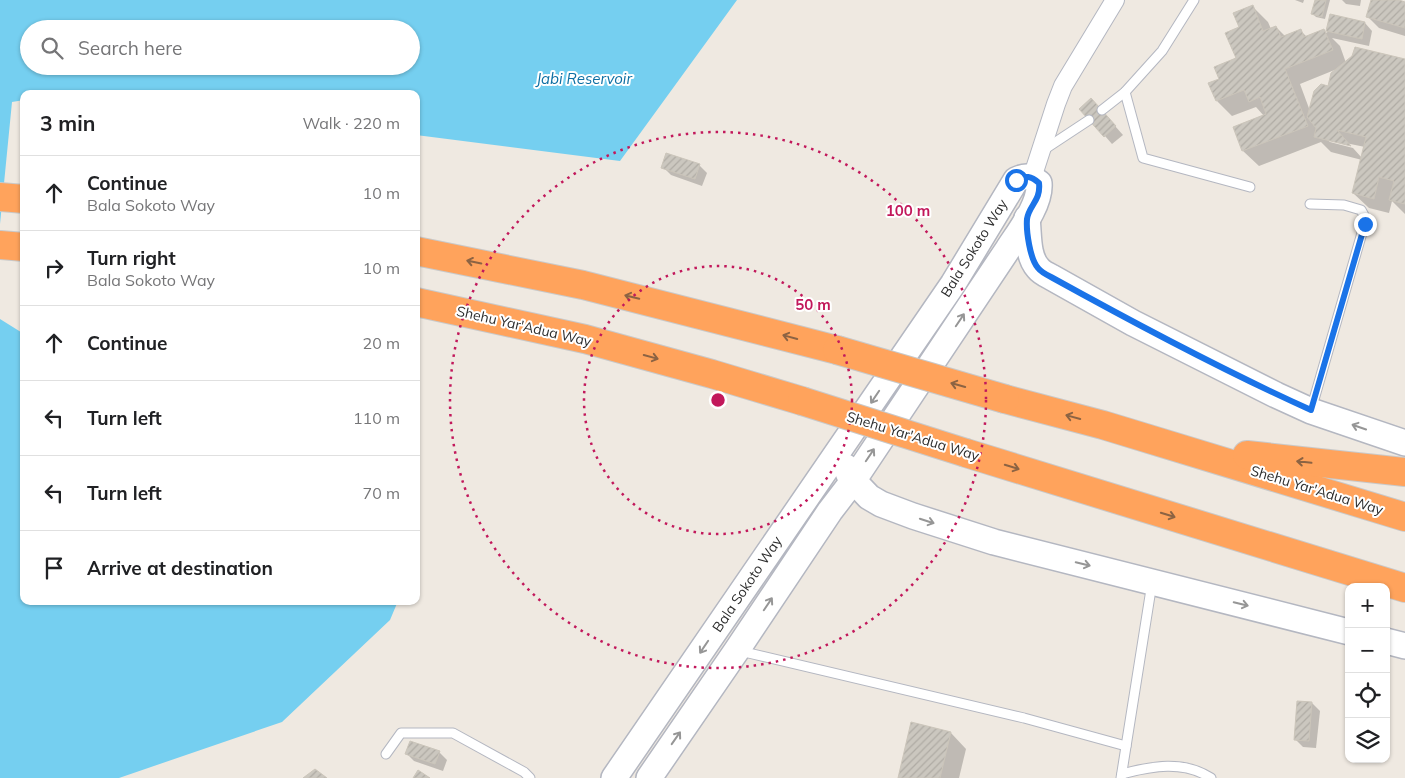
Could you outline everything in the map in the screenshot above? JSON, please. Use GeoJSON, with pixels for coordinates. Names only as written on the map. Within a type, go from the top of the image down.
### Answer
{"type":"FeatureCollection","features":[{"type":"Feature","properties":{"kind":"highway"},"geometry":{"type":"LineString","coordinates":[[0,197],[20,199]]}},
{"type":"Feature","properties":{"kind":"highway"},"geometry":{"type":"LineString","coordinates":[[0,245],[20,247]]}},
{"type":"Feature","properties":{"kind":"highway","name":"Shehu Yar'Adua Way"},"geometry":{"type":"LineString","coordinates":[[420,252],[583,285],[837,350],[1005,399],[1103,425],[1405,516]]}},
{"type":"Feature","properties":{"kind":"highway","name":"Shehu Yar'Adua Way"},"geometry":{"type":"LineString","coordinates":[[420,303],[585,339],[712,374],[1405,588]]}},
{"type":"Feature","properties":{"kind":"highway"},"geometry":{"type":"LineString","coordinates":[[1103,425],[1241,455],[1405,472]]}},
{"type":"Feature","properties":{"kind":"highway"},"geometry":{"type":"LineString","coordinates":[[1283,551],[1367,583]]}},
{"type":"Feature","properties":{"kind":"highway"},"geometry":{"type":"LineString","coordinates":[[1390,591],[1405,597]]}},
{"type":"Feature","properties":{"kind":"street"},"geometry":{"type":"LineString","coordinates":[[1032,178],[1063,86],[1115,0]]}},
{"type":"Feature","properties":{"kind":"street","name":"Bala Sokoto Way"},"geometry":{"type":"LineString","coordinates":[[614,778],[953,284],[1016,180],[1024,176],[1032,178],[1039,183],[1040,193],[1027,218],[853,481],[830,511],[648,778]]}},
{"type":"Feature","properties":{"kind":"street"},"geometry":{"type":"LineString","coordinates":[[1027,218],[1030,250],[1033,259],[1038,268],[1051,277],[1206,360],[1311,410],[1405,443]]}},
{"type":"Feature","properties":{"kind":"street"},"geometry":{"type":"LineString","coordinates":[[953,284],[967,269],[989,261],[999,261],[1051,277]]}},
{"type":"Feature","properties":{"kind":"street"},"geometry":{"type":"LineString","coordinates":[[850,434],[844,458],[847,472],[869,497],[881,504],[994,542],[1345,631]]}},
{"type":"Feature","properties":{"kind":"street"},"geometry":{"type":"LineString","coordinates":[[830,511],[846,504],[881,504]]}},
{"type":"Feature","properties":{"kind":"street"},"geometry":{"type":"LineString","coordinates":[[1390,642],[1405,646]]}},
{"type":"Feature","properties":{"kind":"lane"},"geometry":{"type":"LineString","coordinates":[[1102,110],[1125,92],[1162,51],[1194,0]]}},
{"type":"Feature","properties":{"kind":"lane"},"geometry":{"type":"LineString","coordinates":[[1125,92],[1143,158],[1250,187]]}},
{"type":"Feature","properties":{"kind":"lane"},"geometry":{"type":"LineString","coordinates":[[1040,153],[1089,120]]}},
{"type":"Feature","properties":{"kind":"lane"},"geometry":{"type":"LineString","coordinates":[[1310,204],[1344,205],[1361,210],[1366,219],[1311,410]]}},
{"type":"Feature","properties":{"kind":"lane"},"geometry":{"type":"LineString","coordinates":[[1153,582],[1122,776],[1147,768],[1170,766],[1189,768],[1211,778]]}},
{"type":"Feature","properties":{"kind":"lane"},"geometry":{"type":"LineString","coordinates":[[737,650],[1024,718],[1126,746]]}},
{"type":"Feature","properties":{"kind":"lane"},"geometry":{"type":"LineString","coordinates":[[386,754],[401,732],[453,732],[524,772],[530,778]]}},
{"type":"Feature","properties":{"kind":"water","name":"Jabi Reservoir"},"geometry":{"type":"Polygon","coordinates":[[[0,0],[737,0],[620,161],[420,136],[420,90],[20,90],[20,101],[12,102],[0,224],[0,0]]]}},
{"type":"Feature","properties":{"kind":"water"},"geometry":{"type":"Polygon","coordinates":[[[0,319],[20,332],[20,605],[396,605],[390,620],[282,722],[119,778],[0,778],[0,319]]]}},
{"type":"Feature","properties":{"kind":"building"},"geometry":{"type":"Polygon","coordinates":[[[1315,0],[1326,0],[1322,17],[1311,14],[1315,0]]]}},
{"type":"Feature","properties":{"kind":"building"},"geometry":{"type":"Polygon","coordinates":[[[1371,0],[1399,0],[1405,2],[1405,28],[1366,17],[1371,0]]]}},
{"type":"Feature","properties":{"kind":"building"},"geometry":{"type":"Polygon","coordinates":[[[1253,5],[1263,31],[1276,26],[1281,37],[1301,29],[1304,37],[1324,29],[1333,50],[1285,69],[1308,126],[1242,151],[1233,127],[1266,114],[1260,97],[1249,102],[1244,90],[1216,101],[1208,83],[1219,79],[1214,67],[1236,58],[1225,33],[1239,27],[1233,13],[1253,5]]]}},
{"type":"Feature","properties":{"kind":"building"},"geometry":{"type":"Polygon","coordinates":[[[1330,14],[1365,22],[1362,39],[1326,31],[1330,14]]]}},
{"type":"Feature","properties":{"kind":"building"},"geometry":{"type":"Polygon","coordinates":[[[1355,47],[1405,59],[1405,204],[1389,200],[1394,181],[1379,177],[1374,199],[1352,193],[1366,137],[1337,130],[1351,146],[1314,137],[1316,128],[1307,117],[1314,91],[1321,84],[1328,86],[1331,73],[1352,56],[1355,47]]]}},
{"type":"Feature","properties":{"kind":"building"},"geometry":{"type":"Polygon","coordinates":[[[1091,98],[1116,126],[1104,137],[1079,109],[1091,98]]]}},
{"type":"Feature","properties":{"kind":"building"},"geometry":{"type":"Polygon","coordinates":[[[666,153],[700,164],[695,179],[661,168],[666,153]]]}},
{"type":"Feature","properties":{"kind":"building"},"geometry":{"type":"Polygon","coordinates":[[[1297,701],[1312,702],[1309,741],[1294,740],[1297,701]]]}},
{"type":"Feature","properties":{"kind":"building"},"geometry":{"type":"Polygon","coordinates":[[[911,722],[951,732],[940,778],[898,778],[911,722]]]}},
{"type":"Feature","properties":{"kind":"building"},"geometry":{"type":"Polygon","coordinates":[[[410,741],[440,751],[435,764],[405,754],[410,741]]]}},
{"type":"Feature","properties":{"kind":"building"},"geometry":{"type":"Polygon","coordinates":[[[315,769],[327,778],[303,778],[315,769]]]}},
{"type":"Feature","properties":{"kind":"building"},"geometry":{"type":"Polygon","coordinates":[[[418,770],[430,778],[413,778],[418,770]]]}},
{"type":"Feature","properties":{"kind":"route"},"geometry":{"type":"LineString","coordinates":[[1016,180],[1024,176],[1032,178],[1039,183],[1040,193],[1027,218],[1030,250],[1038,268],[1133,323],[1276,395],[1311,410],[1365,224]]}}]}
